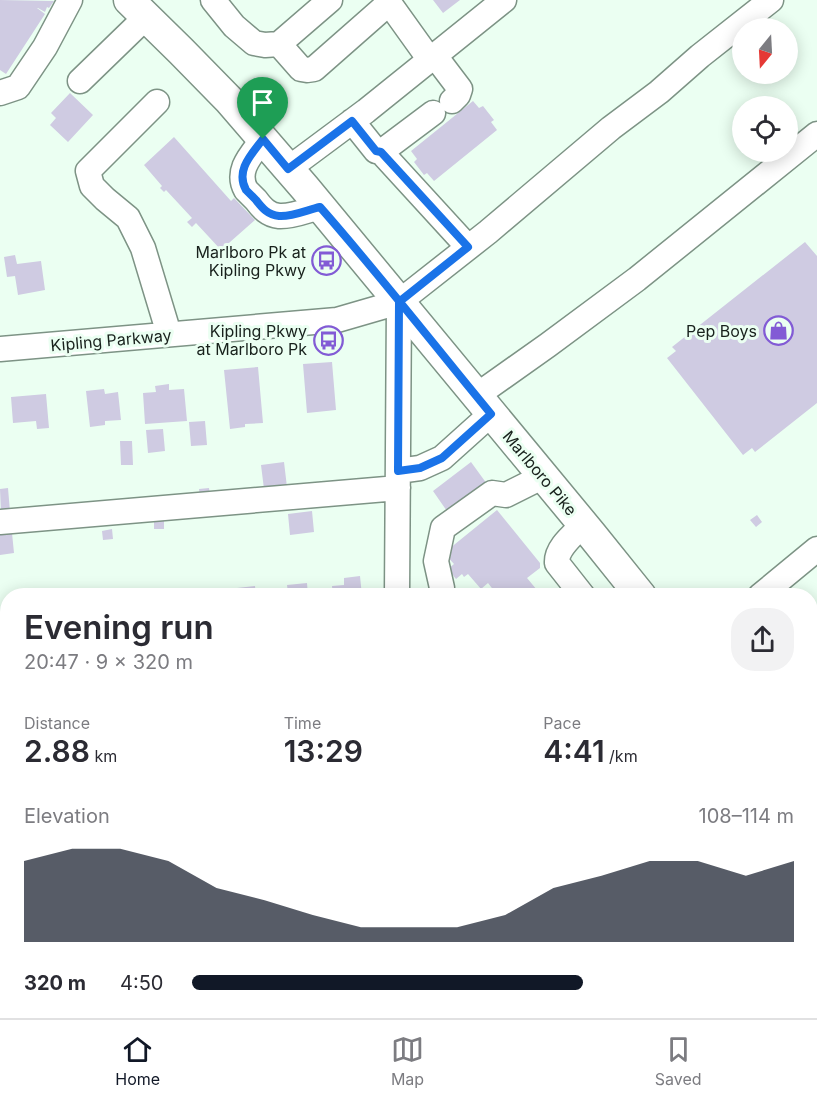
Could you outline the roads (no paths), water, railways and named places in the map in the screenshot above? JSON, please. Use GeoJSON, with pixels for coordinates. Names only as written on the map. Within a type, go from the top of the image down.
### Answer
{"type":"FeatureCollection","features":[{"type":"Feature","properties":{"kind":"main road","name":"Marlboro Pike"},"geometry":{"type":"LineString","coordinates":[[137,8],[228,100],[263,139],[634,588]]}},
{"type":"Feature","properties":{"kind":"street"},"geometry":{"type":"LineString","coordinates":[[0,93],[18,87],[45,47],[70,0]]}},
{"type":"Feature","properties":{"kind":"street"},"geometry":{"type":"LineString","coordinates":[[224,4],[234,26],[254,43],[265,45],[279,44],[330,0]]}},
{"type":"Feature","properties":{"kind":"street"},"geometry":{"type":"LineString","coordinates":[[288,169],[504,0]]}},
{"type":"Feature","properties":{"kind":"street"},"geometry":{"type":"LineString","coordinates":[[397,588],[399,302],[771,0]]}},
{"type":"Feature","properties":{"kind":"street"},"geometry":{"type":"LineString","coordinates":[[279,44],[301,69],[314,69],[388,2],[432,58],[460,88],[458,95],[381,152]]}},
{"type":"Feature","properties":{"kind":"street"},"geometry":{"type":"LineString","coordinates":[[80,81],[137,8]]}},
{"type":"Feature","properties":{"kind":"street"},"geometry":{"type":"LineString","coordinates":[[157,102],[88,171],[92,186],[128,218],[143,248],[169,334]]}},
{"type":"Feature","properties":{"kind":"street"},"geometry":{"type":"LineString","coordinates":[[352,121],[376,151],[381,152],[468,247]]}},
{"type":"Feature","properties":{"kind":"street"},"geometry":{"type":"LineString","coordinates":[[0,522],[398,480],[442,458],[484,405],[548,345],[637,279],[817,134]]}},
{"type":"Feature","properties":{"kind":"street"},"geometry":{"type":"LineString","coordinates":[[263,139],[243,169],[246,190],[269,213],[279,216],[320,207]]}},
{"type":"Feature","properties":{"kind":"street","name":"Kipling Parkway"},"geometry":{"type":"LineString","coordinates":[[0,349],[337,320],[399,302]]}},
{"type":"Feature","properties":{"kind":"street"},"geometry":{"type":"LineString","coordinates":[[442,588],[436,561],[443,528],[492,493],[506,495],[544,477]]}},
{"type":"Feature","properties":{"kind":"street"},"geometry":{"type":"LineString","coordinates":[[577,588],[556,559],[563,546],[583,525]]}},
{"type":"Feature","properties":{"kind":"street"},"geometry":{"type":"LineString","coordinates":[[770,588],[817,549]]}},
{"type":"Feature","properties":{"kind":"place","name":"Marlboro Pk at Kipling Pkwy"},"geometry":{"type":"Point","coordinates":[327,261]}},
{"type":"Feature","properties":{"kind":"place","name":"Pep Boys"},"geometry":{"type":"Point","coordinates":[778,331]}},
{"type":"Feature","properties":{"kind":"place","name":"Kipling Pkwy at Marlboro Pk"},"geometry":{"type":"Point","coordinates":[328,340]}}]}
